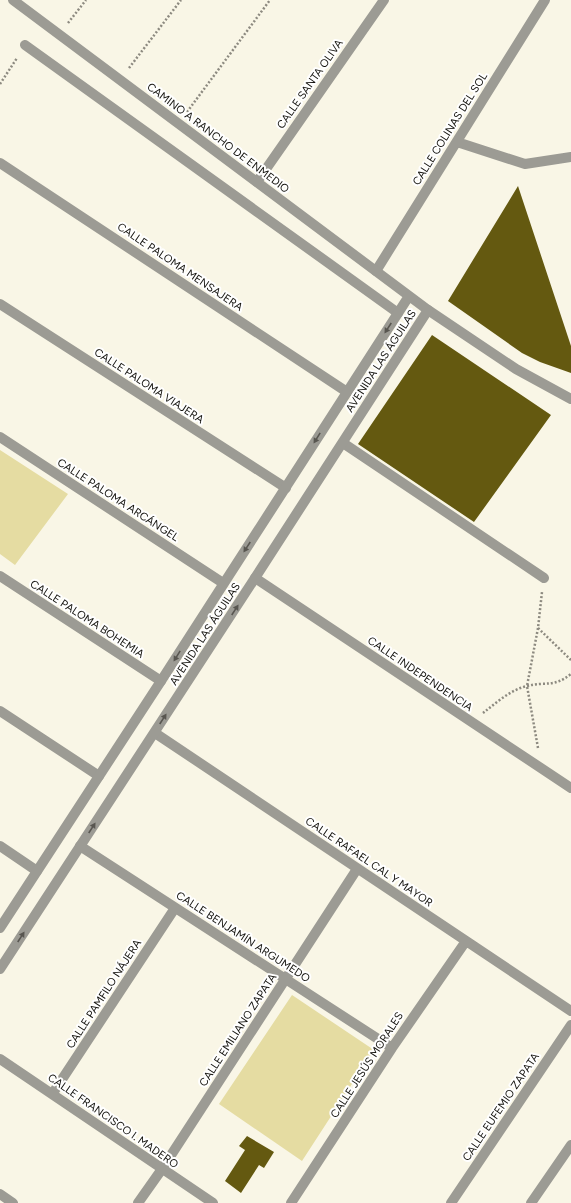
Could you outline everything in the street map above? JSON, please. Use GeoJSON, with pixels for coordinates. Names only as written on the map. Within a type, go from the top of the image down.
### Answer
{"type":"FeatureCollection","features":[{"type":"Feature","properties":{"kind":"street","name":"CAMINO A RANCHO DE ENMEDIO"},"geometry":{"type":"LineString","coordinates":[[13,0],[428,310],[516,369],[571,399]]}},
{"type":"Feature","properties":{"kind":"street","name":"CALLE SANTA OLIVA"},"geometry":{"type":"LineString","coordinates":[[257,182],[384,0]]}},
{"type":"Feature","properties":{"kind":"street","name":"CALLE COLINAS DEL SOL"},"geometry":{"type":"LineString","coordinates":[[376,271],[545,0]]}},
{"type":"Feature","properties":{"kind":"street"},"geometry":{"type":"LineString","coordinates":[[26,46],[398,313]]}},
{"type":"Feature","properties":{"kind":"street"},"geometry":{"type":"LineString","coordinates":[[457,142],[525,164],[571,157]]}},
{"type":"Feature","properties":{"kind":"street","name":"CALLE PALOMA MENSAJERA"},"geometry":{"type":"LineString","coordinates":[[0,163],[346,392]]}},
{"type":"Feature","properties":{"kind":"street","name":"AVENIDA LAS ÁGUILAS"},"geometry":{"type":"LineString","coordinates":[[0,928],[161,682],[223,583],[286,488],[346,392],[409,296]]}},
{"type":"Feature","properties":{"kind":"street","name":"CALLE PALOMA VIAJERA"},"geometry":{"type":"LineString","coordinates":[[0,304],[286,488]]}},
{"type":"Feature","properties":{"kind":"street","name":"AVENIDA LAS ÁGUILAS"},"geometry":{"type":"LineString","coordinates":[[0,970],[428,310]]}},
{"type":"Feature","properties":{"kind":"street","name":"CALLE PALOMA ARCÁNGEL"},"geometry":{"type":"LineString","coordinates":[[0,437],[223,583]]}},
{"type":"Feature","properties":{"kind":"street"},"geometry":{"type":"LineString","coordinates":[[343,442],[544,578]]}},
{"type":"Feature","properties":{"kind":"street","name":"CALLE PALOMA BOHEMIA"},"geometry":{"type":"LineString","coordinates":[[0,576],[161,682]]}},
{"type":"Feature","properties":{"kind":"street","name":"CALLE INDEPENDENCIA"},"geometry":{"type":"LineString","coordinates":[[255,578],[571,788]]}},
{"type":"Feature","properties":{"kind":"street"},"geometry":{"type":"LineString","coordinates":[[0,711],[99,776]]}},
{"type":"Feature","properties":{"kind":"street","name":"CALLE RAFAEL CAL Y MAYOR"},"geometry":{"type":"LineString","coordinates":[[155,732],[357,869],[571,1011]]}},
{"type":"Feature","properties":{"kind":"street"},"geometry":{"type":"LineString","coordinates":[[0,846],[37,871]]}},
{"type":"Feature","properties":{"kind":"street","name":"CALLE BENJAMÍN ARGUMEDO"},"geometry":{"type":"LineString","coordinates":[[80,846],[392,1048]]}},
{"type":"Feature","properties":{"kind":"street","name":"CALLE EMILIANO ZAPATA"},"geometry":{"type":"LineString","coordinates":[[138,1203],[162,1169],[357,869]]}},
{"type":"Feature","properties":{"kind":"street","name":"CALLE PAMFILO NÁJERA"},"geometry":{"type":"LineString","coordinates":[[53,1093],[175,908]]}},
{"type":"Feature","properties":{"kind":"street","name":"CALLE JESÚS MORALES"},"geometry":{"type":"LineString","coordinates":[[291,1203],[392,1048],[466,941]]}},
{"type":"Feature","properties":{"kind":"street","name":"CALLE EUFEMIO ZAPATA"},"geometry":{"type":"LineString","coordinates":[[451,1203],[571,1025]]}},
{"type":"Feature","properties":{"kind":"street","name":"CALLE FRANCISCO I. MADERO"},"geometry":{"type":"LineString","coordinates":[[0,1059],[53,1093],[213,1203]]}},
{"type":"Feature","properties":{"kind":"street"},"geometry":{"type":"LineString","coordinates":[[531,1203],[571,1145]]}},
{"type":"Feature","properties":{"kind":"street"},"geometry":{"type":"LineString","coordinates":[[0,1194],[13,1203]]}},
{"type":"Feature","properties":{"kind":"path"},"geometry":{"type":"LineString","coordinates":[[59,34],[86,0]]}},
{"type":"Feature","properties":{"kind":"path"},"geometry":{"type":"LineString","coordinates":[[120,80],[181,0]]}},
{"type":"Feature","properties":{"kind":"path"},"geometry":{"type":"LineString","coordinates":[[178,123],[270,0]]}},
{"type":"Feature","properties":{"kind":"path"},"geometry":{"type":"LineString","coordinates":[[0,84],[26,46]]}},
{"type":"Feature","properties":{"kind":"path"},"geometry":{"type":"LineString","coordinates":[[542,769],[527,686],[538,628],[544,578]]}},
{"type":"Feature","properties":{"kind":"path"},"geometry":{"type":"LineString","coordinates":[[538,628],[571,660]]}},
{"type":"Feature","properties":{"kind":"path"},"geometry":{"type":"LineString","coordinates":[[471,722],[508,694],[527,686],[560,682],[571,674]]}},
{"type":"Feature","properties":{"kind":"shaded area"},"geometry":{"type":"Polygon","coordinates":[[[0,450],[68,494],[15,565],[0,554],[0,450]]]}},
{"type":"Feature","properties":{"kind":"shaded area"},"geometry":{"type":"Polygon","coordinates":[[[292,995],[374,1050],[302,1161],[219,1104],[292,995]]]}},
{"type":"Feature","properties":{"kind":"building"},"geometry":{"type":"Polygon","coordinates":[[[518,186],[571,346],[571,373],[540,362],[522,353],[448,301],[518,186]]]}},
{"type":"Feature","properties":{"kind":"building"},"geometry":{"type":"Polygon","coordinates":[[[432,335],[551,415],[474,522],[358,444],[432,335]]]}},
{"type":"Feature","properties":{"kind":"building"},"geometry":{"type":"Polygon","coordinates":[[[247,1136],[274,1152],[264,1168],[259,1165],[241,1193],[225,1181],[245,1150],[239,1146],[247,1136]]]}}]}
